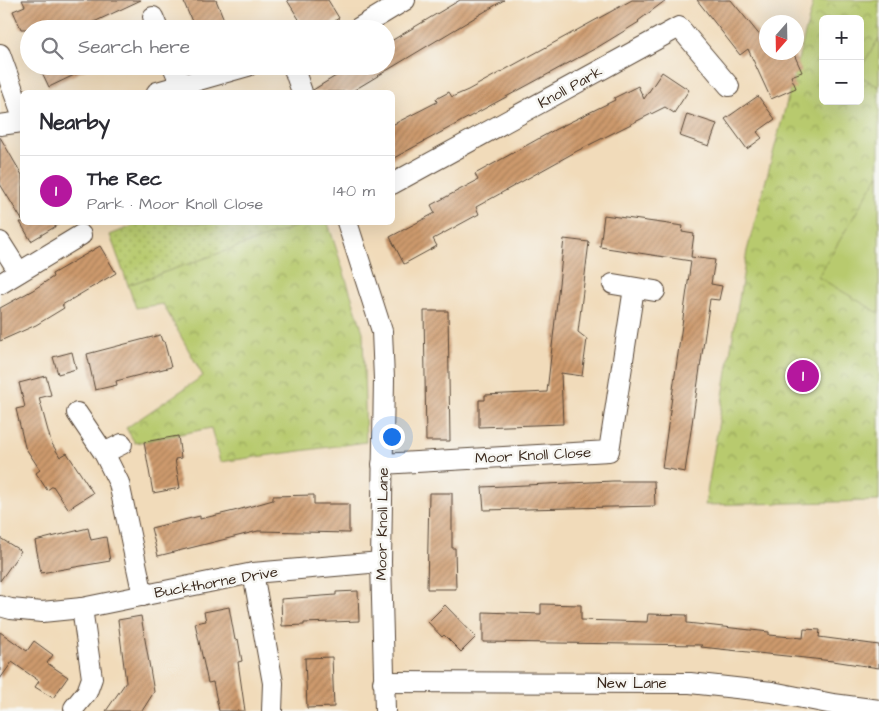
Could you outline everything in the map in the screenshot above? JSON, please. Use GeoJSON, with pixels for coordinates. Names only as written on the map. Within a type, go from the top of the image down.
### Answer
{"type":"FeatureCollection","features":[{"type":"Feature","properties":{"kind":"street"},"geometry":{"type":"LineString","coordinates":[[372,20],[405,0]]}},
{"type":"Feature","properties":{"kind":"street","name":"Knoll Park"},"geometry":{"type":"LineString","coordinates":[[395,182],[680,27],[729,86]]}},
{"type":"Feature","properties":{"kind":"street"},"geometry":{"type":"LineString","coordinates":[[0,54],[20,109]]}},
{"type":"Feature","properties":{"kind":"street"},"geometry":{"type":"LineString","coordinates":[[177,75],[181,85]]}},
{"type":"Feature","properties":{"kind":"street"},"geometry":{"type":"LineString","coordinates":[[164,90],[216,75]]}},
{"type":"Feature","properties":{"kind":"street"},"geometry":{"type":"LineString","coordinates":[[296,75],[301,90]]}},
{"type":"Feature","properties":{"kind":"street"},"geometry":{"type":"LineString","coordinates":[[0,125],[20,122]]}},
{"type":"Feature","properties":{"kind":"street","name":"Moor Knoll Lane"},"geometry":{"type":"LineString","coordinates":[[349,225],[382,332],[384,378],[381,562],[385,711]]}},
{"type":"Feature","properties":{"kind":"street"},"geometry":{"type":"LineString","coordinates":[[0,284],[82,235]]}},
{"type":"Feature","properties":{"kind":"street"},"geometry":{"type":"LineString","coordinates":[[0,242],[19,272]]}},
{"type":"Feature","properties":{"kind":"street"},"geometry":{"type":"LineString","coordinates":[[613,284],[655,291]]}},
{"type":"Feature","properties":{"kind":"street","name":"Moor Knoll Close"},"geometry":{"type":"LineString","coordinates":[[382,464],[608,450],[634,288]]}},
{"type":"Feature","properties":{"kind":"street"},"geometry":{"type":"LineString","coordinates":[[77,413],[104,453],[119,483],[143,596]]}},
{"type":"Feature","properties":{"kind":"street"},"geometry":{"type":"LineString","coordinates":[[104,453],[122,444]]}},
{"type":"Feature","properties":{"kind":"street","name":"Buckthorne Drive"},"geometry":{"type":"LineString","coordinates":[[0,606],[42,612],[82,608],[253,572],[381,562]]}},
{"type":"Feature","properties":{"kind":"street"},"geometry":{"type":"LineString","coordinates":[[253,572],[273,683],[272,711]]}},
{"type":"Feature","properties":{"kind":"street"},"geometry":{"type":"LineString","coordinates":[[74,708],[87,692],[92,678],[82,608]]}},
{"type":"Feature","properties":{"kind":"street","name":"New Lane"},"geometry":{"type":"LineString","coordinates":[[383,682],[690,683],[772,692],[833,704],[879,710]]}},
{"type":"Feature","properties":{"kind":"green space"},"geometry":{"type":"Polygon","coordinates":[[[814,0],[879,0],[879,501],[705,505],[747,251],[798,60],[804,60],[804,37],[814,0]]]}},
{"type":"Feature","properties":{"kind":"green space"},"geometry":{"type":"Polygon","coordinates":[[[879,38],[879,87],[864,78],[864,62],[879,38]]]}},
{"type":"Feature","properties":{"kind":"green space"},"geometry":{"type":"Polygon","coordinates":[[[879,174],[879,313],[818,277],[879,174]]]}},
{"type":"Feature","properties":{"kind":"green space"},"geometry":{"type":"Polygon","coordinates":[[[135,225],[303,225],[128,285],[110,235],[135,225]]]}},
{"type":"Feature","properties":{"kind":"green space"},"geometry":{"type":"Polygon","coordinates":[[[300,225],[329,225],[363,332],[366,442],[220,462],[211,428],[135,443],[126,428],[203,376],[163,304],[136,308],[128,285],[300,225]]]}},
{"type":"Feature","properties":{"kind":"building"},"geometry":{"type":"Polygon","coordinates":[[[22,0],[141,0],[98,20],[20,20],[20,27],[13,11],[25,6],[22,0]]]}},
{"type":"Feature","properties":{"kind":"building"},"geometry":{"type":"Polygon","coordinates":[[[183,0],[216,0],[224,20],[191,20],[183,0]]]}},
{"type":"Feature","properties":{"kind":"building"},"geometry":{"type":"Polygon","coordinates":[[[287,0],[328,0],[339,18],[336,20],[299,20],[287,0]]]}},
{"type":"Feature","properties":{"kind":"building"},"geometry":{"type":"Polygon","coordinates":[[[460,0],[504,0],[395,66],[395,39],[460,0]]]}},
{"type":"Feature","properties":{"kind":"building"},"geometry":{"type":"Polygon","coordinates":[[[632,0],[666,0],[639,22],[598,47],[395,157],[395,123],[437,102],[436,99],[449,92],[452,97],[632,0]]]}},
{"type":"Feature","properties":{"kind":"building"},"geometry":{"type":"Polygon","coordinates":[[[697,0],[731,0],[759,34],[759,60],[797,60],[802,72],[791,76],[796,88],[771,99],[748,49],[740,55],[697,0]]]}},
{"type":"Feature","properties":{"kind":"building"},"geometry":{"type":"Polygon","coordinates":[[[662,72],[689,90],[674,113],[665,107],[577,151],[476,207],[479,214],[433,239],[437,246],[404,264],[390,237],[435,213],[431,205],[478,180],[475,174],[638,86],[644,99],[662,72]]]}},
{"type":"Feature","properties":{"kind":"building"},"geometry":{"type":"Polygon","coordinates":[[[43,75],[74,75],[49,87],[43,75]]]}},
{"type":"Feature","properties":{"kind":"building"},"geometry":{"type":"Polygon","coordinates":[[[337,75],[379,75],[354,90],[313,90],[337,75]]]}},
{"type":"Feature","properties":{"kind":"building"},"geometry":{"type":"Polygon","coordinates":[[[758,96],[775,119],[757,132],[762,138],[747,149],[725,119],[758,96]]]}},
{"type":"Feature","properties":{"kind":"building"},"geometry":{"type":"Polygon","coordinates":[[[687,114],[717,124],[709,146],[680,136],[687,114]]]}},
{"type":"Feature","properties":{"kind":"building"},"geometry":{"type":"Polygon","coordinates":[[[0,137],[20,172],[20,217],[0,184],[0,137]]]}},
{"type":"Feature","properties":{"kind":"building"},"geometry":{"type":"Polygon","coordinates":[[[604,215],[683,226],[682,232],[694,234],[691,257],[715,260],[711,284],[722,286],[719,300],[710,299],[685,472],[662,468],[691,261],[600,247],[604,215]]]}},
{"type":"Feature","properties":{"kind":"building"},"geometry":{"type":"Polygon","coordinates":[[[22,225],[58,225],[31,241],[22,225]]]}},
{"type":"Feature","properties":{"kind":"building"},"geometry":{"type":"Polygon","coordinates":[[[564,239],[589,242],[578,332],[587,339],[582,376],[561,373],[563,424],[479,427],[479,400],[485,400],[485,395],[547,392],[564,239]]]}},
{"type":"Feature","properties":{"kind":"building"},"geometry":{"type":"Polygon","coordinates":[[[100,246],[116,273],[62,305],[64,308],[36,325],[0,341],[0,308],[33,290],[53,277],[52,274],[100,246]]]}},
{"type":"Feature","properties":{"kind":"building"},"geometry":{"type":"Polygon","coordinates":[[[424,311],[448,311],[450,441],[426,441],[424,311]]]}},
{"type":"Feature","properties":{"kind":"building"},"geometry":{"type":"Polygon","coordinates":[[[160,335],[162,341],[164,341],[171,367],[116,381],[117,385],[95,390],[87,354],[160,335]]]}},
{"type":"Feature","properties":{"kind":"building"},"geometry":{"type":"Polygon","coordinates":[[[72,352],[76,369],[58,374],[53,357],[72,352]]]}},
{"type":"Feature","properties":{"kind":"building"},"geometry":{"type":"Polygon","coordinates":[[[46,376],[51,395],[39,398],[51,442],[60,457],[67,453],[93,493],[68,509],[53,486],[47,490],[36,473],[40,470],[25,447],[16,409],[25,407],[19,383],[46,376]]]}},
{"type":"Feature","properties":{"kind":"building"},"geometry":{"type":"Polygon","coordinates":[[[178,436],[181,458],[175,459],[180,488],[153,493],[144,442],[178,436]]]}},
{"type":"Feature","properties":{"kind":"building"},"geometry":{"type":"Polygon","coordinates":[[[654,481],[655,506],[484,510],[482,487],[654,481]]]}},
{"type":"Feature","properties":{"kind":"building"},"geometry":{"type":"Polygon","coordinates":[[[429,493],[452,493],[452,548],[455,548],[456,589],[427,589],[429,493]]]}},
{"type":"Feature","properties":{"kind":"building"},"geometry":{"type":"Polygon","coordinates":[[[314,495],[314,504],[349,504],[349,533],[258,531],[158,556],[151,528],[200,516],[200,519],[234,511],[273,500],[273,496],[314,495]]]}},
{"type":"Feature","properties":{"kind":"building"},"geometry":{"type":"Polygon","coordinates":[[[88,528],[91,540],[106,537],[110,561],[41,573],[35,541],[88,528]]]}},
{"type":"Feature","properties":{"kind":"building"},"geometry":{"type":"Polygon","coordinates":[[[0,538],[21,551],[0,581],[0,538]]]}},
{"type":"Feature","properties":{"kind":"building"},"geometry":{"type":"Polygon","coordinates":[[[358,591],[359,621],[304,623],[304,625],[282,626],[281,599],[336,595],[336,592],[358,591]]]}},
{"type":"Feature","properties":{"kind":"building"},"geometry":{"type":"Polygon","coordinates":[[[541,604],[581,605],[581,620],[647,622],[648,614],[687,615],[687,623],[769,632],[769,635],[803,638],[804,629],[820,630],[819,637],[879,645],[879,668],[833,661],[701,647],[702,645],[483,642],[483,612],[541,614],[541,604]]]}},
{"type":"Feature","properties":{"kind":"building"},"geometry":{"type":"Polygon","coordinates":[[[445,605],[476,637],[461,652],[444,635],[442,637],[428,622],[445,605]]]}},
{"type":"Feature","properties":{"kind":"building"},"geometry":{"type":"Polygon","coordinates":[[[229,607],[235,640],[238,639],[242,661],[238,662],[245,711],[219,711],[213,682],[208,683],[195,623],[206,621],[204,612],[229,607]]]}},
{"type":"Feature","properties":{"kind":"building"},"geometry":{"type":"Polygon","coordinates":[[[141,616],[154,692],[142,711],[106,711],[126,682],[118,620],[141,616]]]}},
{"type":"Feature","properties":{"kind":"building"},"geometry":{"type":"Polygon","coordinates":[[[0,632],[27,651],[34,641],[53,655],[47,663],[68,677],[53,698],[35,687],[39,681],[12,662],[0,679],[0,632]]]}},
{"type":"Feature","properties":{"kind":"building"},"geometry":{"type":"Polygon","coordinates":[[[332,657],[334,707],[307,708],[305,658],[332,657]]]}},
{"type":"Feature","properties":{"kind":"place","name":"The Rec"},"geometry":{"type":"Point","coordinates":[803,376]}}]}
